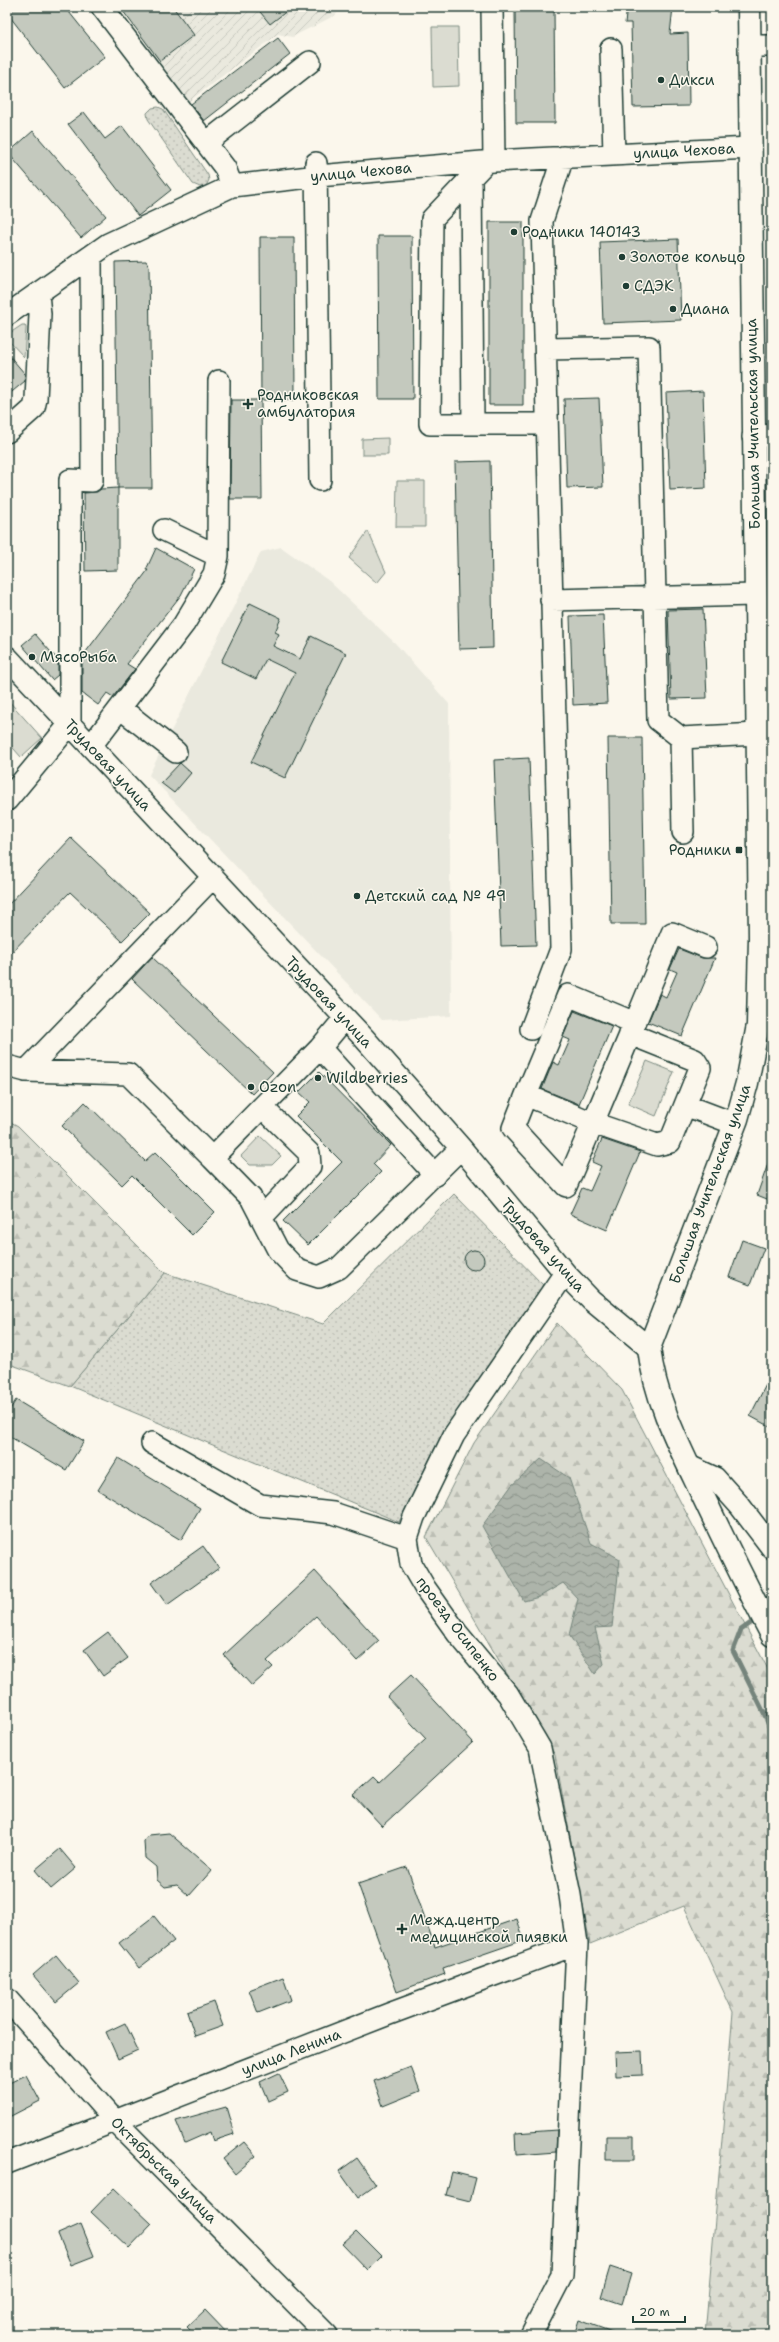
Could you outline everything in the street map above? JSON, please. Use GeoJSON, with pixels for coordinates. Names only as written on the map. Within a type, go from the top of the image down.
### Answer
{"type":"FeatureCollection","features":[{"type":"Feature","properties":{"kind":"main road","name":"Большая Учительская улица"},"geometry":{"type":"LineString","coordinates":[[749,7],[750,148],[763,436],[756,595],[760,938],[758,1025],[747,1083],[734,1124],[649,1348],[651,1370],[660,1400],[689,1466],[772,1635]]}},
{"type":"Feature","properties":{"kind":"street"},"geometry":{"type":"LineString","coordinates":[[102,7],[225,168],[232,186]]}},
{"type":"Feature","properties":{"kind":"street"},"geometry":{"type":"LineString","coordinates":[[492,7],[490,161],[472,177],[432,219],[430,424],[547,424]]}},
{"type":"Feature","properties":{"kind":"street"},"geometry":{"type":"LineString","coordinates":[[749,46],[772,46]]}},
{"type":"Feature","properties":{"kind":"street"},"geometry":{"type":"LineString","coordinates":[[611,50],[614,155]]}},
{"type":"Feature","properties":{"kind":"street"},"geometry":{"type":"LineString","coordinates":[[206,143],[310,62]]}},
{"type":"Feature","properties":{"kind":"street","name":"улица Чехова"},"geometry":{"type":"LineString","coordinates":[[7,315],[108,244],[232,186],[317,169],[750,148]]}},
{"type":"Feature","properties":{"kind":"street"},"geometry":{"type":"LineString","coordinates":[[531,1029],[561,949],[542,221],[563,157]]}},
{"type":"Feature","properties":{"kind":"street"},"geometry":{"type":"LineString","coordinates":[[317,169],[320,480]]}},
{"type":"Feature","properties":{"kind":"street"},"geometry":{"type":"LineString","coordinates":[[472,177],[473,424]]}},
{"type":"Feature","properties":{"kind":"street"},"geometry":{"type":"LineString","coordinates":[[7,800],[70,724],[70,480],[92,480],[91,256]]}},
{"type":"Feature","properties":{"kind":"street"},"geometry":{"type":"LineString","coordinates":[[7,432],[34,408],[36,399],[40,314],[38,294]]}},
{"type":"Feature","properties":{"kind":"street"},"geometry":{"type":"LineString","coordinates":[[546,349],[649,347],[653,597],[658,720],[681,738],[757,734]]}},
{"type":"Feature","properties":{"kind":"street"},"geometry":{"type":"LineString","coordinates":[[91,746],[184,624],[214,574],[218,556],[219,381]]}},
{"type":"Feature","properties":{"kind":"street"},"geometry":{"type":"LineString","coordinates":[[164,530],[218,556]]}},
{"type":"Feature","properties":{"kind":"street"},"geometry":{"type":"LineString","coordinates":[[551,600],[756,595]]}},
{"type":"Feature","properties":{"kind":"street","name":"Трудовая улица"},"geometry":{"type":"LineString","coordinates":[[7,656],[212,878],[345,1018],[461,1148],[565,1273],[592,1300],[649,1348]]}},
{"type":"Feature","properties":{"kind":"street"},"geometry":{"type":"LineString","coordinates":[[120,708],[176,752]]}},
{"type":"Feature","properties":{"kind":"street"},"geometry":{"type":"LineString","coordinates":[[681,738],[683,832]]}},
{"type":"Feature","properties":{"kind":"street"},"geometry":{"type":"LineString","coordinates":[[16,1068],[212,878]]}},
{"type":"Feature","properties":{"kind":"street"},"geometry":{"type":"LineString","coordinates":[[526,1095],[593,1123],[657,1145],[670,1142],[700,1068],[695,1060],[633,1028],[568,995],[526,1095],[513,1128],[566,1186],[593,1123],[633,1028],[672,933],[706,947]]}},
{"type":"Feature","properties":{"kind":"street"},"geometry":{"type":"LineString","coordinates":[[212,1158],[320,1048],[345,1018]]}},
{"type":"Feature","properties":{"kind":"street"},"geometry":{"type":"LineString","coordinates":[[320,1048],[435,1174]]}},
{"type":"Feature","properties":{"kind":"street"},"geometry":{"type":"LineString","coordinates":[[16,1068],[128,1074],[251,1198],[278,1250],[297,1270],[319,1277],[339,1268],[461,1148]]}},
{"type":"Feature","properties":{"kind":"street"},"geometry":{"type":"LineString","coordinates":[[685,1105],[734,1124]]}},
{"type":"Feature","properties":{"kind":"street"},"geometry":{"type":"LineString","coordinates":[[262,1107],[309,1153],[310,1166],[262,1218]]}},
{"type":"Feature","properties":{"kind":"street","name":"проезд Осипенко"},"geometry":{"type":"LineString","coordinates":[[531,2335],[562,2275],[577,1944],[570,1895],[540,1748],[508,1694],[457,1633],[425,1588],[411,1564],[407,1538],[414,1517],[454,1435],[565,1273]]}},
{"type":"Feature","properties":{"kind":"street"},"geometry":{"type":"LineString","coordinates":[[152,1442],[260,1505],[333,1513],[407,1538]]}},
{"type":"Feature","properties":{"kind":"street"},"geometry":{"type":"LineString","coordinates":[[689,1466],[715,1478],[740,1506],[772,1548]]}},
{"type":"Feature","properties":{"kind":"street","name":"улица Ленина"},"geometry":{"type":"LineString","coordinates":[[7,2163],[389,2014],[577,1944]]}},
{"type":"Feature","properties":{"kind":"street","name":"Октябрьская улица"},"geometry":{"type":"LineString","coordinates":[[7,1999],[115,2121],[327,2335]]}},
{"type":"Feature","properties":{"kind":"shaded area"},"geometry":{"type":"Polygon","coordinates":[[[120,7],[342,7],[334,16],[292,37],[278,34],[188,102],[120,7]]]}},
{"type":"Feature","properties":{"kind":"shaded area","name":"Детский сад № 49"},"geometry":{"type":"Polygon","coordinates":[[[281,547],[329,581],[396,644],[449,704],[451,1016],[382,1020],[149,775],[261,552],[281,547]]]}},
{"type":"Feature","properties":{"kind":"green space"},"geometry":{"type":"Polygon","coordinates":[[[432,27],[458,27],[459,86],[433,87],[432,27]]]}},
{"type":"Feature","properties":{"kind":"green space"},"geometry":{"type":"Polygon","coordinates":[[[158,107],[163,109],[208,175],[209,180],[206,186],[200,187],[193,184],[148,119],[147,113],[152,108],[158,107]]]}},
{"type":"Feature","properties":{"kind":"green space"},"geometry":{"type":"Polygon","coordinates":[[[22,325],[25,325],[26,328],[24,357],[7,339],[7,335],[22,325]]]}},
{"type":"Feature","properties":{"kind":"green space"},"geometry":{"type":"Polygon","coordinates":[[[388,438],[388,455],[362,455],[362,439],[388,438]]]}},
{"type":"Feature","properties":{"kind":"green space"},"geometry":{"type":"Polygon","coordinates":[[[397,481],[425,481],[425,527],[396,527],[397,481]]]}},
{"type":"Feature","properties":{"kind":"green space"},"geometry":{"type":"Polygon","coordinates":[[[368,531],[386,572],[377,583],[349,558],[368,531]]]}},
{"type":"Feature","properties":{"kind":"green space"},"geometry":{"type":"Polygon","coordinates":[[[7,699],[42,738],[21,757],[7,741],[7,699]]]}},
{"type":"Feature","properties":{"kind":"green space"},"geometry":{"type":"Polygon","coordinates":[[[647,1061],[674,1072],[656,1116],[628,1104],[647,1061]]]}},
{"type":"Feature","properties":{"kind":"green space"},"geometry":{"type":"Polygon","coordinates":[[[7,1120],[18,1126],[165,1273],[70,1386],[7,1363],[7,1120]]]}},
{"type":"Feature","properties":{"kind":"green space"},"geometry":{"type":"Polygon","coordinates":[[[260,1136],[281,1156],[272,1165],[250,1165],[241,1156],[260,1136]]]}},
{"type":"Feature","properties":{"kind":"green space"},"geometry":{"type":"Polygon","coordinates":[[[454,1194],[544,1286],[444,1430],[399,1522],[70,1386],[165,1273],[323,1324],[454,1194]]]}},
{"type":"Feature","properties":{"kind":"green space"},"geometry":{"type":"Polygon","coordinates":[[[557,1323],[622,1390],[772,1677],[772,2335],[705,2335],[733,2012],[684,1906],[590,1944],[555,1755],[426,1537],[474,1443],[557,1323]]]}},
{"type":"Feature","properties":{"kind":"water"},"geometry":{"type":"Polygon","coordinates":[[[541,1459],[569,1478],[591,1543],[620,1559],[612,1627],[595,1628],[604,1664],[595,1674],[569,1635],[578,1599],[563,1583],[539,1597],[524,1601],[482,1526],[512,1485],[541,1459]]]}},
{"type":"Feature","properties":{"kind":"building"},"geometry":{"type":"Polygon","coordinates":[[[7,7],[65,7],[105,57],[65,88],[7,13],[7,7]]]}},
{"type":"Feature","properties":{"kind":"building"},"geometry":{"type":"Polygon","coordinates":[[[120,7],[173,7],[194,35],[160,61],[120,7]]]}},
{"type":"Feature","properties":{"kind":"building"},"geometry":{"type":"Polygon","coordinates":[[[256,7],[292,7],[270,24],[256,7]]]}},
{"type":"Feature","properties":{"kind":"building"},"geometry":{"type":"Polygon","coordinates":[[[515,7],[554,7],[555,123],[516,123],[515,7]]]}},
{"type":"Feature","properties":{"kind":"building"},"geometry":{"type":"Polygon","coordinates":[[[627,7],[673,7],[670,34],[688,33],[689,106],[633,107],[631,23],[625,23],[627,7]]]}},
{"type":"Feature","properties":{"kind":"building"},"geometry":{"type":"Polygon","coordinates":[[[278,38],[290,54],[204,121],[191,104],[278,38]]]}},
{"type":"Feature","properties":{"kind":"building"},"geometry":{"type":"Polygon","coordinates":[[[84,112],[105,139],[122,126],[171,190],[138,216],[68,124],[84,112]]]}},
{"type":"Feature","properties":{"kind":"building"},"geometry":{"type":"Polygon","coordinates":[[[33,131],[106,216],[81,238],[8,153],[33,131]]]}},
{"type":"Feature","properties":{"kind":"building"},"geometry":{"type":"Polygon","coordinates":[[[489,222],[523,222],[523,405],[489,405],[489,222]]]}},
{"type":"Feature","properties":{"kind":"building"},"geometry":{"type":"Polygon","coordinates":[[[378,236],[412,236],[413,399],[379,399],[378,236]]]}},
{"type":"Feature","properties":{"kind":"building"},"geometry":{"type":"Polygon","coordinates":[[[260,237],[294,237],[295,400],[261,400],[260,237]]]}},
{"type":"Feature","properties":{"kind":"building"},"geometry":{"type":"Polygon","coordinates":[[[678,239],[681,320],[603,323],[600,242],[678,239]]]}},
{"type":"Feature","properties":{"kind":"building"},"geometry":{"type":"Polygon","coordinates":[[[146,261],[149,266],[152,488],[118,488],[115,262],[146,261]]]}},
{"type":"Feature","properties":{"kind":"building"},"geometry":{"type":"Polygon","coordinates":[[[7,353],[25,374],[25,381],[7,396],[7,353]]]}},
{"type":"Feature","properties":{"kind":"building"},"geometry":{"type":"Polygon","coordinates":[[[703,391],[706,488],[670,490],[666,393],[703,391]]]}},
{"type":"Feature","properties":{"kind":"building"},"geometry":{"type":"Polygon","coordinates":[[[599,398],[603,487],[567,488],[564,399],[599,398]]]}},
{"type":"Feature","properties":{"kind":"building"},"geometry":{"type":"Polygon","coordinates":[[[231,400],[261,400],[262,499],[230,499],[231,400]]]}},
{"type":"Feature","properties":{"kind":"building"},"geometry":{"type":"Polygon","coordinates":[[[490,461],[493,648],[459,649],[455,462],[490,461]]]}},
{"type":"Feature","properties":{"kind":"building"},"geometry":{"type":"Polygon","coordinates":[[[118,488],[118,570],[85,571],[84,493],[97,492],[101,489],[118,488]]]}},
{"type":"Feature","properties":{"kind":"building"},"geometry":{"type":"Polygon","coordinates":[[[156,548],[194,569],[181,595],[127,664],[135,669],[113,697],[107,693],[98,705],[82,693],[82,657],[148,570],[146,570],[156,548]]]}},
{"type":"Feature","properties":{"kind":"building"},"geometry":{"type":"Polygon","coordinates":[[[250,603],[281,618],[275,632],[279,634],[273,646],[300,659],[311,636],[346,653],[285,778],[251,762],[295,673],[266,659],[256,679],[221,662],[250,603]]]}},
{"type":"Feature","properties":{"kind":"building"},"geometry":{"type":"Polygon","coordinates":[[[703,609],[707,698],[671,699],[668,610],[703,609]]]}},
{"type":"Feature","properties":{"kind":"building"},"geometry":{"type":"Polygon","coordinates":[[[603,615],[607,703],[573,705],[570,616],[603,615]]]}},
{"type":"Feature","properties":{"kind":"building"},"geometry":{"type":"Polygon","coordinates":[[[35,634],[58,660],[58,675],[52,680],[22,645],[35,634]]]}},
{"type":"Feature","properties":{"kind":"building"},"geometry":{"type":"Polygon","coordinates":[[[608,738],[642,738],[645,924],[611,924],[608,738]]]}},
{"type":"Feature","properties":{"kind":"building"},"geometry":{"type":"Polygon","coordinates":[[[529,758],[536,945],[501,946],[494,760],[529,758]]]}},
{"type":"Feature","properties":{"kind":"building"},"geometry":{"type":"Polygon","coordinates":[[[180,763],[191,773],[174,793],[161,783],[180,763]]]}},
{"type":"Feature","properties":{"kind":"building"},"geometry":{"type":"Polygon","coordinates":[[[71,838],[150,913],[122,941],[70,892],[7,957],[7,906],[71,838]]]}},
{"type":"Feature","properties":{"kind":"building"},"geometry":{"type":"Polygon","coordinates":[[[679,949],[702,958],[715,958],[682,1036],[648,1022],[660,994],[666,997],[677,972],[670,969],[679,949]]]}},
{"type":"Feature","properties":{"kind":"building"},"geometry":{"type":"Polygon","coordinates":[[[152,957],[273,1072],[252,1094],[132,979],[152,957]]]}},
{"type":"Feature","properties":{"kind":"building"},"geometry":{"type":"Polygon","coordinates":[[[574,1011],[612,1026],[579,1104],[542,1089],[553,1062],[559,1065],[570,1040],[563,1037],[574,1011]]]}},
{"type":"Feature","properties":{"kind":"building"},"geometry":{"type":"Polygon","coordinates":[[[319,1072],[391,1145],[373,1164],[381,1172],[308,1245],[283,1221],[342,1162],[296,1116],[310,1102],[299,1092],[319,1072]]]}},
{"type":"Feature","properties":{"kind":"building"},"geometry":{"type":"Polygon","coordinates":[[[85,1102],[145,1161],[155,1152],[215,1212],[192,1235],[132,1175],[122,1185],[62,1126],[85,1102]]]}},
{"type":"Feature","properties":{"kind":"building"},"geometry":{"type":"Polygon","coordinates":[[[602,1139],[640,1152],[607,1230],[570,1214],[582,1188],[590,1191],[601,1166],[592,1162],[602,1139]]]}},
{"type":"Feature","properties":{"kind":"building"},"geometry":{"type":"Polygon","coordinates":[[[770,1158],[772,1158],[772,1201],[757,1195],[770,1158]]]}},
{"type":"Feature","properties":{"kind":"building"},"geometry":{"type":"Polygon","coordinates":[[[742,1240],[764,1248],[750,1285],[729,1277],[742,1240]]]}},
{"type":"Feature","properties":{"kind":"building"},"geometry":{"type":"Polygon","coordinates":[[[474,1250],[481,1253],[484,1260],[481,1267],[474,1270],[467,1267],[464,1260],[467,1253],[474,1250]]]}},
{"type":"Feature","properties":{"kind":"building"},"geometry":{"type":"Polygon","coordinates":[[[772,1373],[772,1428],[750,1416],[772,1373]]]}},
{"type":"Feature","properties":{"kind":"building"},"geometry":{"type":"Polygon","coordinates":[[[16,1400],[84,1441],[66,1470],[7,1435],[7,1414],[16,1400]]]}},
{"type":"Feature","properties":{"kind":"building"},"geometry":{"type":"Polygon","coordinates":[[[118,1458],[200,1508],[181,1540],[98,1490],[118,1458]]]}},
{"type":"Feature","properties":{"kind":"building"},"geometry":{"type":"Polygon","coordinates":[[[203,1546],[219,1568],[167,1605],[151,1583],[203,1546]]]}},
{"type":"Feature","properties":{"kind":"building"},"geometry":{"type":"Polygon","coordinates":[[[315,1571],[379,1641],[357,1661],[316,1616],[267,1661],[273,1667],[252,1686],[224,1655],[315,1571]]]}},
{"type":"Feature","properties":{"kind":"building"},"geometry":{"type":"Polygon","coordinates":[[[108,1632],[128,1658],[103,1676],[84,1650],[108,1632]]]}},
{"type":"Feature","properties":{"kind":"building"},"geometry":{"type":"Polygon","coordinates":[[[411,1675],[473,1742],[382,1826],[353,1795],[374,1776],[380,1782],[426,1739],[387,1697],[411,1675]]]}},
{"type":"Feature","properties":{"kind":"building"},"geometry":{"type":"Polygon","coordinates":[[[169,1833],[212,1870],[189,1896],[177,1885],[165,1887],[157,1880],[156,1867],[145,1858],[144,1841],[149,1835],[169,1833]]]}},
{"type":"Feature","properties":{"kind":"building"},"geometry":{"type":"Polygon","coordinates":[[[60,1849],[76,1868],[51,1889],[35,1870],[60,1849]]]}},
{"type":"Feature","properties":{"kind":"building","name":"Межд.центр медицинской пиявки"},"geometry":{"type":"Polygon","coordinates":[[[407,1867],[435,1947],[517,1919],[524,1940],[443,1968],[445,1974],[397,1992],[358,1884],[407,1867]]]}},
{"type":"Feature","properties":{"kind":"building"},"geometry":{"type":"Polygon","coordinates":[[[154,1916],[174,1941],[139,1968],[119,1943],[154,1916]]]}},
{"type":"Feature","properties":{"kind":"building"},"geometry":{"type":"Polygon","coordinates":[[[56,1955],[79,1983],[56,2002],[33,1975],[56,1955]]]}},
{"type":"Feature","properties":{"kind":"building"},"geometry":{"type":"Polygon","coordinates":[[[283,1977],[291,2000],[258,2013],[249,1990],[283,1977]]]}},
{"type":"Feature","properties":{"kind":"building"},"geometry":{"type":"Polygon","coordinates":[[[214,2002],[223,2026],[195,2036],[187,2012],[214,2002]]]}},
{"type":"Feature","properties":{"kind":"building"},"geometry":{"type":"Polygon","coordinates":[[[125,2023],[138,2050],[118,2059],[106,2032],[125,2023]]]}},
{"type":"Feature","properties":{"kind":"building"},"geometry":{"type":"Polygon","coordinates":[[[642,2051],[643,2075],[616,2076],[615,2052],[642,2051]]]}},
{"type":"Feature","properties":{"kind":"building"},"geometry":{"type":"Polygon","coordinates":[[[411,2067],[420,2091],[383,2106],[374,2081],[411,2067]]]}},
{"type":"Feature","properties":{"kind":"building"},"geometry":{"type":"Polygon","coordinates":[[[279,2073],[288,2092],[268,2101],[260,2082],[279,2073]]]}},
{"type":"Feature","properties":{"kind":"building"},"geometry":{"type":"Polygon","coordinates":[[[26,2075],[40,2101],[7,2118],[7,2084],[26,2075]]]}},
{"type":"Feature","properties":{"kind":"building"},"geometry":{"type":"Polygon","coordinates":[[[226,2107],[234,2134],[213,2141],[210,2132],[185,2143],[176,2121],[226,2107]]]}},
{"type":"Feature","properties":{"kind":"building"},"geometry":{"type":"Polygon","coordinates":[[[557,2130],[556,2152],[516,2155],[515,2133],[557,2130]]]}},
{"type":"Feature","properties":{"kind":"building"},"geometry":{"type":"Polygon","coordinates":[[[606,2136],[634,2136],[634,2160],[606,2160],[606,2136]]]}},
{"type":"Feature","properties":{"kind":"building"},"geometry":{"type":"Polygon","coordinates":[[[244,2142],[256,2156],[235,2174],[223,2159],[244,2142]]]}},
{"type":"Feature","properties":{"kind":"building"},"geometry":{"type":"Polygon","coordinates":[[[357,2158],[376,2185],[358,2198],[339,2171],[357,2158]]]}},
{"type":"Feature","properties":{"kind":"building"},"geometry":{"type":"Polygon","coordinates":[[[452,2172],[476,2178],[470,2201],[446,2195],[452,2172]]]}},
{"type":"Feature","properties":{"kind":"building"},"geometry":{"type":"Polygon","coordinates":[[[114,2188],[152,2224],[129,2248],[91,2212],[114,2188]]]}},
{"type":"Feature","properties":{"kind":"building"},"geometry":{"type":"Polygon","coordinates":[[[81,2224],[94,2256],[71,2265],[58,2234],[81,2224]]]}},
{"type":"Feature","properties":{"kind":"building"},"geometry":{"type":"Polygon","coordinates":[[[356,2231],[381,2256],[367,2270],[342,2244],[356,2231]]]}},
{"type":"Feature","properties":{"kind":"building"},"geometry":{"type":"Polygon","coordinates":[[[610,2267],[631,2274],[622,2304],[601,2297],[610,2267]]]}},
{"type":"Feature","properties":{"kind":"building"},"geometry":{"type":"Polygon","coordinates":[[[205,2310],[229,2335],[195,2335],[187,2327],[205,2310]]]}},
{"type":"Feature","properties":{"kind":"building"},"geometry":{"type":"Polygon","coordinates":[[[579,2320],[615,2333],[615,2335],[574,2335],[579,2320]]]}},
{"type":"Feature","properties":{"kind":"waterway"},"geometry":{"type":"LineString","coordinates":[[758,1618],[741,1630],[733,1651],[765,1715],[772,1735]]}},
{"type":"Feature","properties":{"kind":"place","name":"Дикси"},"geometry":{"type":"Point","coordinates":[661,80]}},
{"type":"Feature","properties":{"kind":"place","name":"Родники 140143"},"geometry":{"type":"Point","coordinates":[514,232]}},
{"type":"Feature","properties":{"kind":"place","name":"Золотое кольцо"},"geometry":{"type":"Point","coordinates":[622,257]}},
{"type":"Feature","properties":{"kind":"place","name":"СДЭК"},"geometry":{"type":"Point","coordinates":[626,286]}},
{"type":"Feature","properties":{"kind":"place","name":"Диана"},"geometry":{"type":"Point","coordinates":[673,309]}},
{"type":"Feature","properties":{"kind":"place","name":"Родниковская амбулатория"},"geometry":{"type":"Point","coordinates":[248,404]}},
{"type":"Feature","properties":{"kind":"place","name":"МясоРыба"},"geometry":{"type":"Point","coordinates":[32,657]}},
{"type":"Feature","properties":{"kind":"place","name":"Родники"},"geometry":{"type":"Point","coordinates":[739,850]}},
{"type":"Feature","properties":{"kind":"place","name":"Детский сад № 49"},"geometry":{"type":"Point","coordinates":[357,896]}},
{"type":"Feature","properties":{"kind":"place","name":"Wildberries"},"geometry":{"type":"Point","coordinates":[318,1078]}},
{"type":"Feature","properties":{"kind":"place","name":"Ozon"},"geometry":{"type":"Point","coordinates":[251,1087]}},
{"type":"Feature","properties":{"kind":"place","name":"Межд.центр медицинской пиявки"},"geometry":{"type":"Point","coordinates":[402,1929]}}]}
